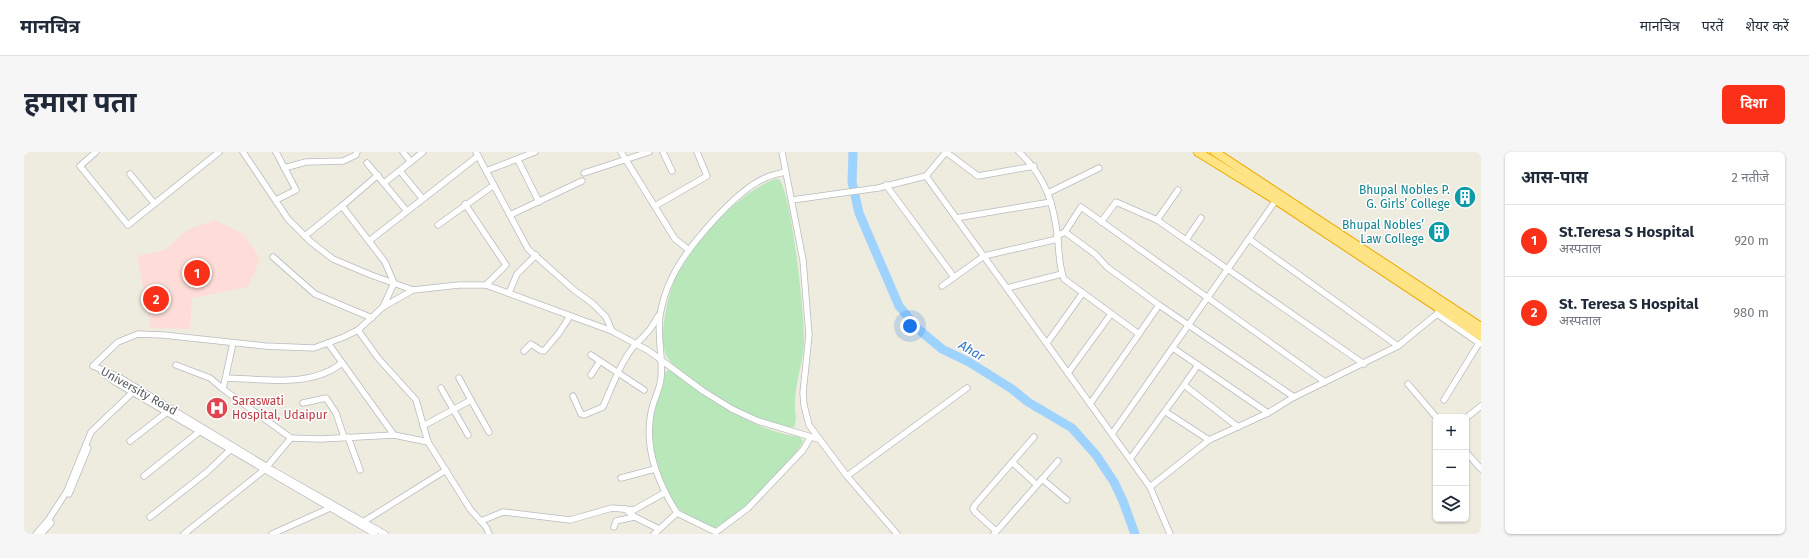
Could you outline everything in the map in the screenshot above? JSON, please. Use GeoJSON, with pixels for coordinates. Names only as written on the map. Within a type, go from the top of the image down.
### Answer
{"type":"FeatureCollection","features":[{"type":"Feature","properties":{"kind":"highway"},"geometry":{"type":"LineString","coordinates":[[1198,152],[1278,198],[1389,270],[1481,327]]}},
{"type":"Feature","properties":{"kind":"highway"},"geometry":{"type":"LineString","coordinates":[[1215,152],[1278,198]]}},
{"type":"Feature","properties":{"kind":"highway"},"geometry":{"type":"LineString","coordinates":[[1389,270],[1439,311],[1480,341]]}},
{"type":"Feature","properties":{"kind":"street"},"geometry":{"type":"LineString","coordinates":[[96,152],[80,166],[128,224],[219,152]]}},
{"type":"Feature","properties":{"kind":"street"},"geometry":{"type":"LineString","coordinates":[[243,152],[288,219],[305,236],[334,259],[413,290]]}},
{"type":"Feature","properties":{"kind":"street"},"geometry":{"type":"LineString","coordinates":[[276,152],[296,190],[276,200]]}},
{"type":"Feature","properties":{"kind":"street"},"geometry":{"type":"LineString","coordinates":[[284,168],[306,162],[343,161],[356,155],[357,152]]}},
{"type":"Feature","properties":{"kind":"street"},"geometry":{"type":"LineString","coordinates":[[403,152],[411,162]]}},
{"type":"Feature","properties":{"kind":"street"},"geometry":{"type":"LineString","coordinates":[[384,183],[423,152]]}},
{"type":"Feature","properties":{"kind":"street"},"geometry":{"type":"LineString","coordinates":[[486,171],[536,152]]}},
{"type":"Feature","properties":{"kind":"street"},"geometry":{"type":"LineString","coordinates":[[621,152],[675,239],[689,250]]}},
{"type":"Feature","properties":{"kind":"street"},"geometry":{"type":"LineString","coordinates":[[584,173],[649,152]]}},
{"type":"Feature","properties":{"kind":"street"},"geometry":{"type":"LineString","coordinates":[[663,152],[672,171]]}},
{"type":"Feature","properties":{"kind":"street"},"geometry":{"type":"LineString","coordinates":[[655,206],[707,176],[697,152]]}},
{"type":"Feature","properties":{"kind":"street"},"geometry":{"type":"LineString","coordinates":[[782,152],[803,260],[810,335],[803,393],[804,405],[809,425],[847,476],[897,534]]}},
{"type":"Feature","properties":{"kind":"street"},"geometry":{"type":"LineString","coordinates":[[792,200],[878,188],[926,176],[946,152],[978,176],[1034,166]]}},
{"type":"Feature","properties":{"kind":"street"},"geometry":{"type":"LineString","coordinates":[[1019,152],[1034,166],[1048,193],[1058,237],[1062,274],[1064,279],[1082,294],[1139,334]]}},
{"type":"Feature","properties":{"kind":"street"},"geometry":{"type":"LineString","coordinates":[[369,241],[477,154],[528,249],[574,290],[592,303],[606,317],[612,331]]}},
{"type":"Feature","properties":{"kind":"street"},"geometry":{"type":"LineString","coordinates":[[518,160],[538,202]]}},
{"type":"Feature","properties":{"kind":"street"},"geometry":{"type":"LineString","coordinates":[[367,163],[406,210]]}},
{"type":"Feature","properties":{"kind":"street"},"geometry":{"type":"LineString","coordinates":[[1048,193],[1098,168]]}},
{"type":"Feature","properties":{"kind":"street"},"geometry":{"type":"LineString","coordinates":[[400,171],[422,198]]}},
{"type":"Feature","properties":{"kind":"street"},"geometry":{"type":"LineString","coordinates":[[573,396],[581,414],[584,415],[603,407],[617,373],[637,343],[651,329],[660,313],[671,280],[689,250],[725,209],[742,194],[764,178],[785,172]]}},
{"type":"Feature","properties":{"kind":"street"},"geometry":{"type":"LineString","coordinates":[[130,174],[154,203]]}},
{"type":"Feature","properties":{"kind":"street"},"geometry":{"type":"LineString","coordinates":[[305,236],[378,175]]}},
{"type":"Feature","properties":{"kind":"street"},"geometry":{"type":"LineString","coordinates":[[926,176],[1150,486],[1170,534]]}},
{"type":"Feature","properties":{"kind":"street"},"geometry":{"type":"LineString","coordinates":[[510,216],[582,182]]}},
{"type":"Feature","properties":{"kind":"street"},"geometry":{"type":"LineString","coordinates":[[438,225],[465,204],[494,185]]}},
{"type":"Feature","properties":{"kind":"street"},"geometry":{"type":"LineString","coordinates":[[886,185],[954,277]]}},
{"type":"Feature","properties":{"kind":"street"},"geometry":{"type":"LineString","coordinates":[[1157,220],[1178,190]]}},
{"type":"Feature","properties":{"kind":"street"},"geometry":{"type":"LineString","coordinates":[[1112,434],[1278,198]]}},
{"type":"Feature","properties":{"kind":"street"},"geometry":{"type":"LineString","coordinates":[[956,218],[1051,202]]}},
{"type":"Feature","properties":{"kind":"street"},"geometry":{"type":"LineString","coordinates":[[1101,222],[1116,202],[1157,220],[1364,364]]}},
{"type":"Feature","properties":{"kind":"street"},"geometry":{"type":"LineString","coordinates":[[465,204],[506,264],[486,285]]}},
{"type":"Feature","properties":{"kind":"street"},"geometry":{"type":"LineString","coordinates":[[342,206],[385,262],[394,283],[383,307]]}},
{"type":"Feature","properties":{"kind":"street"},"geometry":{"type":"LineString","coordinates":[[942,286],[984,256],[1058,237],[1065,232],[1081,207],[1325,382]]}},
{"type":"Feature","properties":{"kind":"street"},"geometry":{"type":"LineString","coordinates":[[1186,240],[1201,218]]}},
{"type":"Feature","properties":{"kind":"street"},"geometry":{"type":"LineString","coordinates":[[1065,232],[1095,254],[1107,267],[1159,305],[1294,398]]}},
{"type":"Feature","properties":{"kind":"street"},"geometry":{"type":"LineString","coordinates":[[1249,239],[1398,346]]}},
{"type":"Feature","properties":{"kind":"street"},"geometry":{"type":"LineString","coordinates":[[509,293],[517,274],[536,255]]}},
{"type":"Feature","properties":{"kind":"street"},"geometry":{"type":"LineString","coordinates":[[273,257],[315,294],[372,318]]}},
{"type":"Feature","properties":{"kind":"street"},"geometry":{"type":"LineString","coordinates":[[1007,288],[1062,274]]}},
{"type":"Feature","properties":{"kind":"street"},"geometry":{"type":"LineString","coordinates":[[223,389],[233,343],[314,348],[358,330],[383,307],[413,290],[460,285],[486,285],[612,331],[637,343],[662,362],[732,409],[758,421],[810,438],[818,439]]}},
{"type":"Feature","properties":{"kind":"street"},"geometry":{"type":"LineString","coordinates":[[1047,343],[1082,294]]}},
{"type":"Feature","properties":{"kind":"street"},"geometry":{"type":"LineString","coordinates":[[1090,404],[1159,305]]}},
{"type":"Feature","properties":{"kind":"street"},"geometry":{"type":"LineString","coordinates":[[1150,486],[1209,440],[1268,413],[1325,382],[1398,346],[1439,311]]}},
{"type":"Feature","properties":{"kind":"street"},"geometry":{"type":"LineString","coordinates":[[660,313],[658,334],[662,362],[661,380],[658,392],[652,403],[648,438],[655,469],[664,493],[677,513],[716,533],[748,508],[803,450],[810,438]]}},
{"type":"Feature","properties":{"kind":"street"},"geometry":{"type":"LineString","coordinates":[[1068,373],[1111,314]]}},
{"type":"Feature","properties":{"kind":"street"},"geometry":{"type":"LineString","coordinates":[[524,351],[531,344],[542,352],[559,333],[570,316]]}},
{"type":"Feature","properties":{"kind":"street"},"geometry":{"type":"LineString","coordinates":[[358,330],[378,358],[416,400],[428,442],[470,509],[489,534]]}},
{"type":"Feature","properties":{"kind":"street","name":"University Road"},"geometry":{"type":"LineString","coordinates":[[233,343],[163,335],[138,334],[118,342],[93,366],[119,377],[166,412],[230,450],[385,534]]}},
{"type":"Feature","properties":{"kind":"street"},"geometry":{"type":"LineString","coordinates":[[1444,400],[1480,341]]}},
{"type":"Feature","properties":{"kind":"street"},"geometry":{"type":"LineString","coordinates":[[328,343],[394,435]]}},
{"type":"Feature","properties":{"kind":"street"},"geometry":{"type":"LineString","coordinates":[[1173,348],[1268,413]]}},
{"type":"Feature","properties":{"kind":"street"},"geometry":{"type":"LineString","coordinates":[[591,355],[644,390]]}},
{"type":"Feature","properties":{"kind":"street"},"geometry":{"type":"LineString","coordinates":[[591,375],[600,361]]}},
{"type":"Feature","properties":{"kind":"street"},"geometry":{"type":"LineString","coordinates":[[226,378],[302,380],[332,372],[342,363]]}},
{"type":"Feature","properties":{"kind":"street"},"geometry":{"type":"LineString","coordinates":[[176,365],[210,378],[291,438],[394,435],[428,442]]}},
{"type":"Feature","properties":{"kind":"street"},"geometry":{"type":"LineString","coordinates":[[1130,459],[1166,412],[1198,365]]}},
{"type":"Feature","properties":{"kind":"street"},"geometry":{"type":"LineString","coordinates":[[459,378],[489,432]]}},
{"type":"Feature","properties":{"kind":"street"},"geometry":{"type":"LineString","coordinates":[[1408,384],[1433,414]]}},
{"type":"Feature","properties":{"kind":"street"},"geometry":{"type":"LineString","coordinates":[[1184,385],[1238,426]]}},
{"type":"Feature","properties":{"kind":"street"},"geometry":{"type":"LineString","coordinates":[[441,388],[468,435]]}},
{"type":"Feature","properties":{"kind":"street"},"geometry":{"type":"LineString","coordinates":[[847,476],[967,388]]}},
{"type":"Feature","properties":{"kind":"street"},"geometry":{"type":"LineString","coordinates":[[36,534],[49,519],[67,491],[88,439],[96,427],[135,390]]}},
{"type":"Feature","properties":{"kind":"street","name":"University Road"},"geometry":{"type":"LineString","coordinates":[[135,390],[375,534]]}},
{"type":"Feature","properties":{"kind":"street"},"geometry":{"type":"LineString","coordinates":[[302,403],[326,398],[336,413],[360,470]]}},
{"type":"Feature","properties":{"kind":"street"},"geometry":{"type":"LineString","coordinates":[[424,426],[471,400]]}},
{"type":"Feature","properties":{"kind":"street"},"geometry":{"type":"LineString","coordinates":[[1469,416],[1481,406]]}},
{"type":"Feature","properties":{"kind":"street"},"geometry":{"type":"LineString","coordinates":[[130,441],[166,412]]}},
{"type":"Feature","properties":{"kind":"street"},"geometry":{"type":"LineString","coordinates":[[1166,412],[1209,440]]}},
{"type":"Feature","properties":{"kind":"street"},"geometry":{"type":"LineString","coordinates":[[42,534],[71,491],[96,427]]}},
{"type":"Feature","properties":{"kind":"street"},"geometry":{"type":"LineString","coordinates":[[144,476],[199,432]]}},
{"type":"Feature","properties":{"kind":"street"},"geometry":{"type":"LineString","coordinates":[[1034,437],[973,509],[995,533],[1058,461]]}},
{"type":"Feature","properties":{"kind":"street"},"geometry":{"type":"LineString","coordinates":[[184,534],[265,468],[291,438]]}},
{"type":"Feature","properties":{"kind":"street"},"geometry":{"type":"LineString","coordinates":[[150,517],[208,472],[230,450]]}},
{"type":"Feature","properties":{"kind":"street"},"geometry":{"type":"LineString","coordinates":[[1469,455],[1481,469]]}},
{"type":"Feature","properties":{"kind":"street"},"geometry":{"type":"LineString","coordinates":[[1012,462],[1037,485]]}},
{"type":"Feature","properties":{"kind":"street"},"geometry":{"type":"LineString","coordinates":[[621,478],[655,469]]}},
{"type":"Feature","properties":{"kind":"street"},"geometry":{"type":"LineString","coordinates":[[363,522],[446,470]]}},
{"type":"Feature","properties":{"kind":"street"},"geometry":{"type":"LineString","coordinates":[[1042,479],[1067,500]]}},
{"type":"Feature","properties":{"kind":"street"},"geometry":{"type":"LineString","coordinates":[[481,522],[503,512],[570,520],[612,508],[634,510],[664,493]]}},
{"type":"Feature","properties":{"kind":"street"},"geometry":{"type":"LineString","coordinates":[[272,534],[330,508]]}},
{"type":"Feature","properties":{"kind":"street"},"geometry":{"type":"LineString","coordinates":[[624,509],[659,529]]}},
{"type":"Feature","properties":{"kind":"street"},"geometry":{"type":"LineString","coordinates":[[654,534],[677,513]]}},
{"type":"Feature","properties":{"kind":"street"},"geometry":{"type":"LineString","coordinates":[[614,527],[616,521],[634,516]]}},
{"type":"Feature","properties":{"kind":"shaded area"},"geometry":{"type":"Polygon","coordinates":[[[215,220],[245,235],[260,259],[248,287],[192,298],[190,329],[151,328],[137,256],[165,250],[187,230],[215,220]]]}},
{"type":"Feature","properties":{"kind":"green space"},"geometry":{"type":"Polygon","coordinates":[[[775,179],[779,179],[784,189],[789,208],[797,258],[804,330],[804,343],[795,396],[796,421],[794,427],[778,426],[760,420],[734,406],[693,380],[669,361],[664,351],[663,342],[664,322],[669,298],[677,275],[685,261],[707,233],[732,207],[746,195],[775,179]]]}},
{"type":"Feature","properties":{"kind":"green space"},"geometry":{"type":"Polygon","coordinates":[[[668,370],[672,371],[732,412],[764,428],[799,437],[803,440],[802,444],[791,459],[747,506],[716,528],[693,519],[682,512],[669,495],[660,475],[652,440],[652,420],[663,385],[665,373],[668,370]]]}},
{"type":"Feature","properties":{"kind":"waterway","name":"Ahar"},"geometry":{"type":"LineString","coordinates":[[853,152],[852,182],[859,213],[899,306],[918,329],[942,349],[969,362],[1012,389],[1028,402],[1072,428],[1096,455],[1114,482],[1123,501],[1135,534]]}},
{"type":"Feature","properties":{"kind":"place","name":"Bhupal Nobles P. G. Girls’ College"},"geometry":{"type":"Point","coordinates":[1465,197]}},
{"type":"Feature","properties":{"kind":"place","name":"Bhupal Nobles’ Law College"},"geometry":{"type":"Point","coordinates":[1439,232]}},
{"type":"Feature","properties":{"kind":"place","name":"St.Teresa S Hospital"},"geometry":{"type":"Point","coordinates":[197,273]}},
{"type":"Feature","properties":{"kind":"place","name":"St. Teresa S Hospital"},"geometry":{"type":"Point","coordinates":[156,299]}},
{"type":"Feature","properties":{"kind":"place","name":"Saraswati Hospital, Udaipur"},"geometry":{"type":"Point","coordinates":[217,408]}}]}
